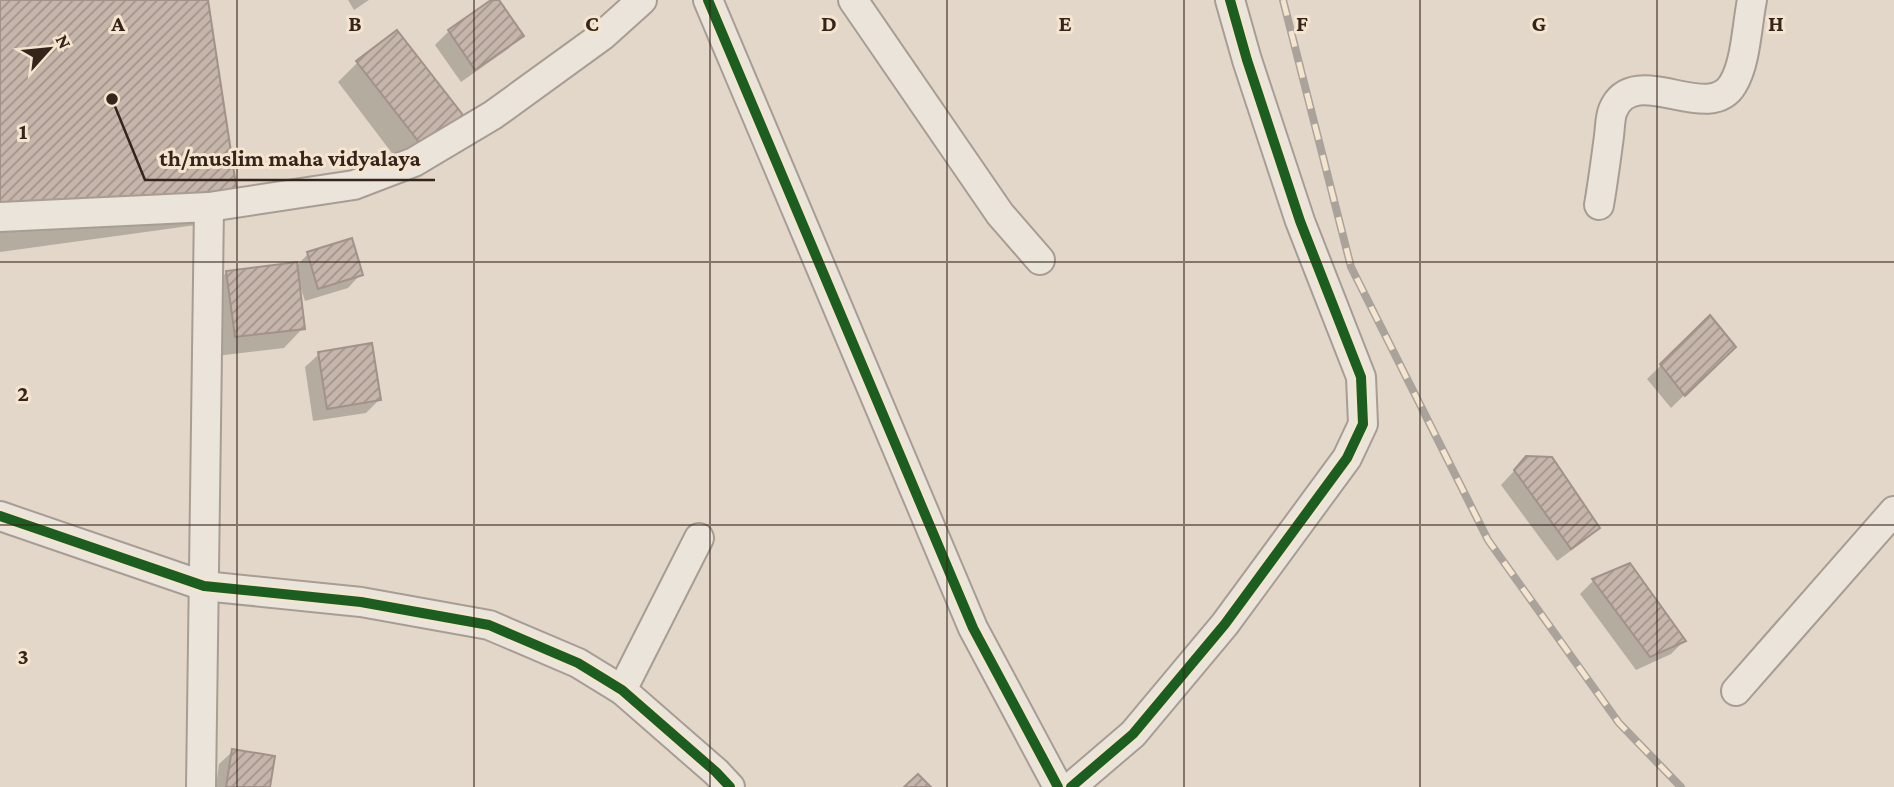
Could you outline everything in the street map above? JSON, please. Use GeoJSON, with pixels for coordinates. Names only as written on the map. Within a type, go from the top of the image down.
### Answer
{"type":"FeatureCollection","features":[{"type":"Feature","properties":{"kind":"street"},"geometry":{"type":"LineString","coordinates":[[0,217],[208,207],[354,184],[414,162],[493,115],[602,36],[642,0]]}},
{"type":"Feature","properties":{"kind":"street"},"geometry":{"type":"LineString","coordinates":[[708,0],[973,628],[1058,787]]}},
{"type":"Feature","properties":{"kind":"street"},"geometry":{"type":"LineString","coordinates":[[853,0],[1000,214],[1040,260]]}},
{"type":"Feature","properties":{"kind":"street"},"geometry":{"type":"LineString","coordinates":[[1071,787],[1133,734],[1225,624],[1347,458],[1363,424],[1361,377],[1300,221],[1230,0]]}},
{"type":"Feature","properties":{"kind":"street"},"geometry":{"type":"LineString","coordinates":[[1599,205],[1613,110],[1623,95],[1639,90],[1703,99],[1721,95],[1733,85],[1742,58],[1752,0]]}},
{"type":"Feature","properties":{"kind":"street"},"geometry":{"type":"LineString","coordinates":[[201,787],[208,207]]}},
{"type":"Feature","properties":{"kind":"street"},"geometry":{"type":"LineString","coordinates":[[1736,691],[1894,511]]}},
{"type":"Feature","properties":{"kind":"street"},"geometry":{"type":"LineString","coordinates":[[0,516],[204,586],[361,601],[489,625],[578,663],[622,690],[730,787]]}},
{"type":"Feature","properties":{"kind":"street"},"geometry":{"type":"LineString","coordinates":[[622,690],[699,538]]}},
{"type":"Feature","properties":{"kind":"building"},"geometry":{"type":"Polygon","coordinates":[[[0,0],[208,0],[238,198],[0,232],[0,0]]]}},
{"type":"Feature","properties":{"kind":"building"},"geometry":{"type":"Polygon","coordinates":[[[491,0],[499,0],[524,36],[475,70],[448,30],[491,0]]]}},
{"type":"Feature","properties":{"kind":"building"},"geometry":{"type":"Polygon","coordinates":[[[397,30],[463,115],[422,146],[356,61],[397,30]]]}},
{"type":"Feature","properties":{"kind":"building"},"geometry":{"type":"Polygon","coordinates":[[[352,238],[363,275],[318,289],[307,252],[352,238]]]}},
{"type":"Feature","properties":{"kind":"building"},"geometry":{"type":"Polygon","coordinates":[[[297,262],[305,329],[235,337],[226,271],[297,262]]]}},
{"type":"Feature","properties":{"kind":"building"},"geometry":{"type":"Polygon","coordinates":[[[1710,315],[1736,347],[1685,396],[1660,364],[1710,315]]]}},
{"type":"Feature","properties":{"kind":"building"},"geometry":{"type":"Polygon","coordinates":[[[372,343],[381,400],[327,409],[318,352],[372,343]]]}},
{"type":"Feature","properties":{"kind":"building"},"geometry":{"type":"Polygon","coordinates":[[[1526,456],[1552,457],[1600,528],[1571,549],[1514,470],[1526,456]]]}},
{"type":"Feature","properties":{"kind":"building"},"geometry":{"type":"Polygon","coordinates":[[[1630,563],[1686,641],[1650,657],[1592,579],[1630,563]]]}},
{"type":"Feature","properties":{"kind":"building"},"geometry":{"type":"Polygon","coordinates":[[[232,749],[275,756],[270,787],[226,787],[232,749]]]}},
{"type":"Feature","properties":{"kind":"building"},"geometry":{"type":"Polygon","coordinates":[[[918,774],[931,787],[904,787],[918,774]]]}},
{"type":"Feature","properties":{"kind":"railway"},"geometry":{"type":"LineString","coordinates":[[1283,0],[1351,267],[1488,540],[1619,723],[1681,787]]}},
{"type":"Feature","properties":{"kind":"cycle path"},"geometry":{"type":"LineString","coordinates":[[708,0],[973,628],[1058,787]]}},
{"type":"Feature","properties":{"kind":"cycle path"},"geometry":{"type":"LineString","coordinates":[[1071,787],[1133,734],[1225,624],[1347,458],[1363,424],[1361,377],[1300,221],[1230,0]]}},
{"type":"Feature","properties":{"kind":"cycle path"},"geometry":{"type":"LineString","coordinates":[[0,516],[204,586],[361,602],[489,625],[578,663],[622,690],[730,787]]}},
{"type":"Feature","properties":{"kind":"place","name":"th/muslim maha vidyalaya"},"geometry":{"type":"Point","coordinates":[112,99]}}]}
